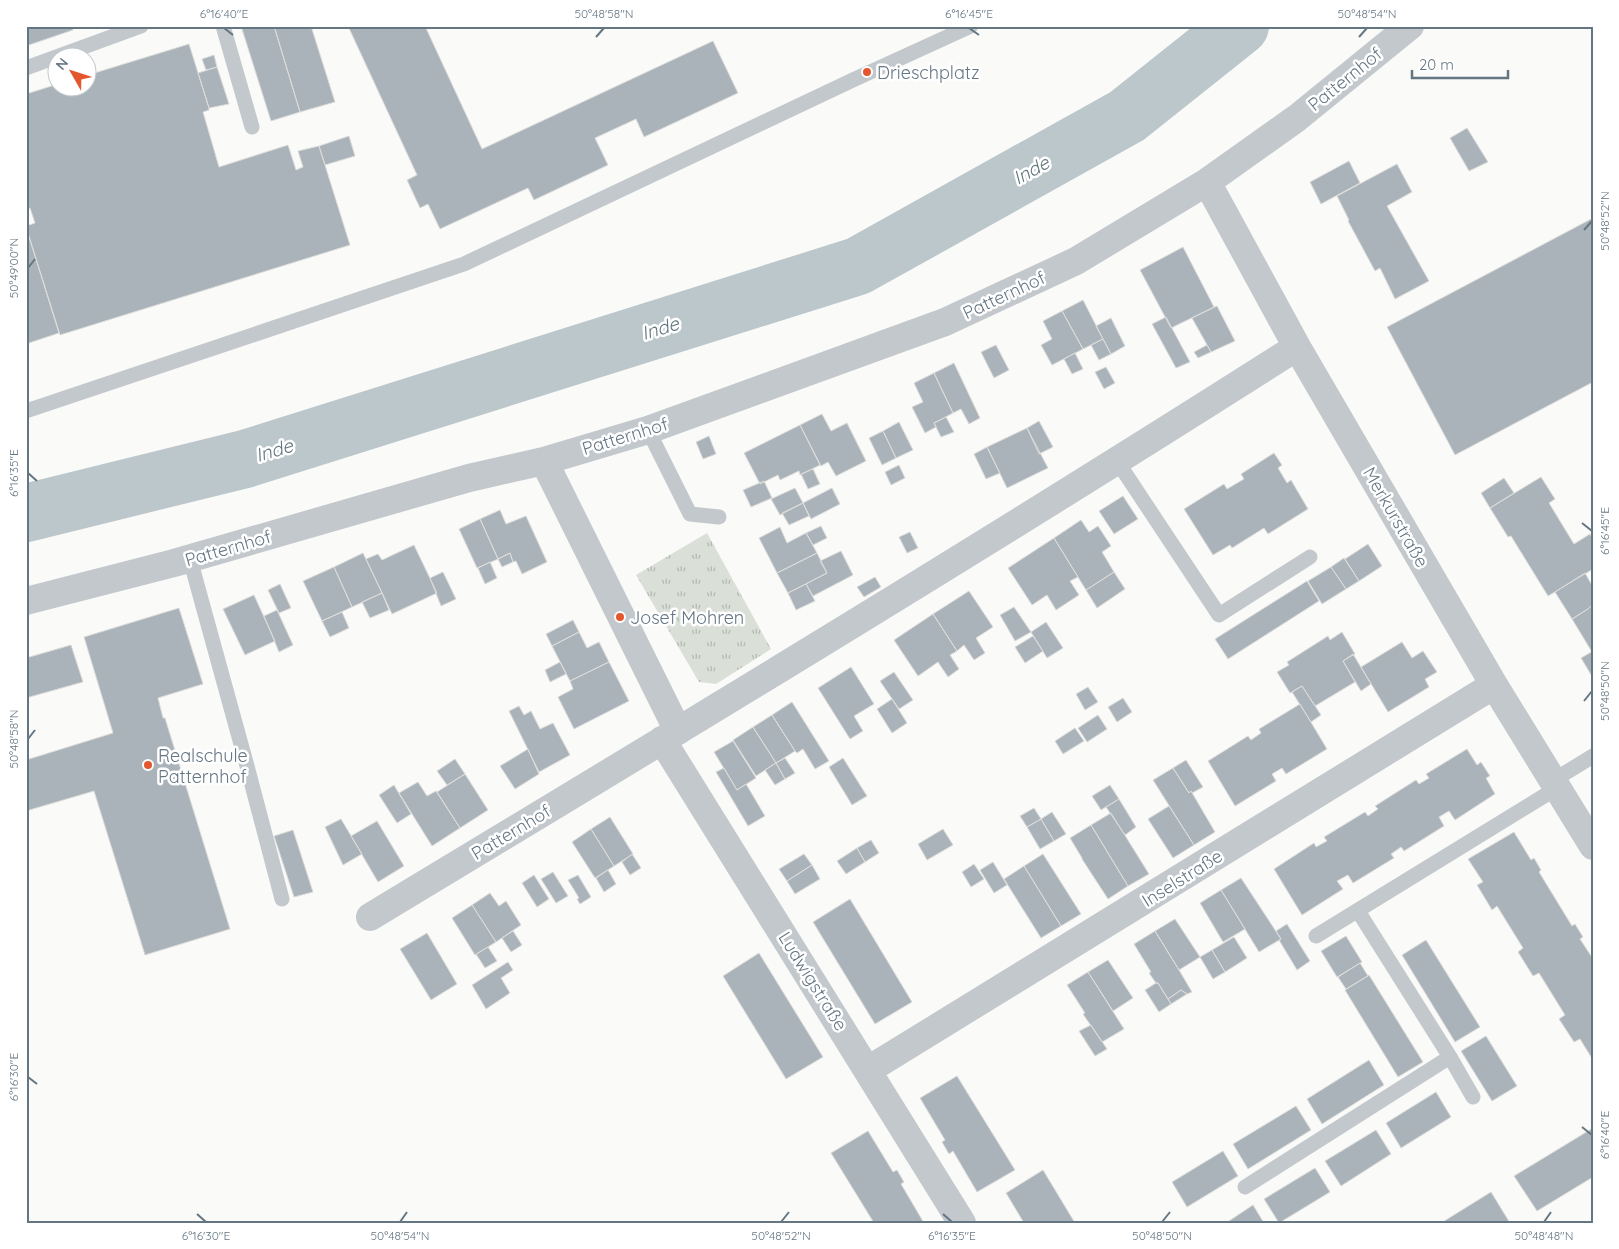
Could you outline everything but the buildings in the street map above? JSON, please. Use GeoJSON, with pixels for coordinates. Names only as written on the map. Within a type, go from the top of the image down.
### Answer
{"type":"FeatureCollection","features":[{"type":"Feature","properties":{"kind":"street","name":"Patternhof"},"geometry":{"type":"LineString","coordinates":[[26,602],[190,559],[469,478],[544,461],[648,430],[945,322],[1076,261],[1207,182],[1297,118],[1410,26]]}},
{"type":"Feature","properties":{"kind":"street","name":"Merkurstraße"},"geometry":{"type":"LineString","coordinates":[[1207,182],[1297,347],[1494,685],[1593,846]]}},
{"type":"Feature","properties":{"kind":"street","name":"Patternhof"},"geometry":{"type":"LineString","coordinates":[[370,917],[670,736],[1117,461],[1297,347]]}},
{"type":"Feature","properties":{"kind":"street"},"geometry":{"type":"LineString","coordinates":[[544,461],[670,736]]}},
{"type":"Feature","properties":{"kind":"street","name":"Inselstraße"},"geometry":{"type":"LineString","coordinates":[[868,1070],[1494,685]]}},
{"type":"Feature","properties":{"kind":"street","name":"Ludwigstraße"},"geometry":{"type":"LineString","coordinates":[[670,736],[868,1070],[962,1223]]}},
{"type":"Feature","properties":{"kind":"lane"},"geometry":{"type":"LineString","coordinates":[[26,68],[141,26]]}},
{"type":"Feature","properties":{"kind":"lane"},"geometry":{"type":"LineString","coordinates":[[223,26],[252,126]]}},
{"type":"Feature","properties":{"kind":"lane"},"geometry":{"type":"LineString","coordinates":[[26,411],[464,264],[854,79],[971,26]]}},
{"type":"Feature","properties":{"kind":"lane"},"geometry":{"type":"LineString","coordinates":[[648,430],[690,514],[719,517]]}},
{"type":"Feature","properties":{"kind":"lane"},"geometry":{"type":"LineString","coordinates":[[1117,461],[1219,615],[1310,557]]}},
{"type":"Feature","properties":{"kind":"lane"},"geometry":{"type":"LineString","coordinates":[[190,559],[282,899]]}},
{"type":"Feature","properties":{"kind":"lane"},"geometry":{"type":"LineString","coordinates":[[1316,936],[1554,785],[1593,756]]}},
{"type":"Feature","properties":{"kind":"lane"},"geometry":{"type":"LineString","coordinates":[[1358,911],[1473,1097]]}},
{"type":"Feature","properties":{"kind":"lane"},"geometry":{"type":"LineString","coordinates":[[1245,1187],[1450,1057]]}},
{"type":"Feature","properties":{"kind":"green space"},"geometry":{"type":"Polygon","coordinates":[[[707,533],[771,649],[716,684],[699,682],[636,575],[707,533]]]}},
{"type":"Feature","properties":{"kind":"waterway","name":"Inde"},"geometry":{"type":"LineString","coordinates":[[26,513],[245,459],[858,266],[1127,116],[1240,26]]}},
{"type":"Feature","properties":{"kind":"place","name":"Drieschplatz"},"geometry":{"type":"Point","coordinates":[867,72]}},
{"type":"Feature","properties":{"kind":"place","name":"Josef Mohren"},"geometry":{"type":"Point","coordinates":[620,617]}},
{"type":"Feature","properties":{"kind":"place","name":"Realschule Patternhof"},"geometry":{"type":"Point","coordinates":[148,765]}}]}
